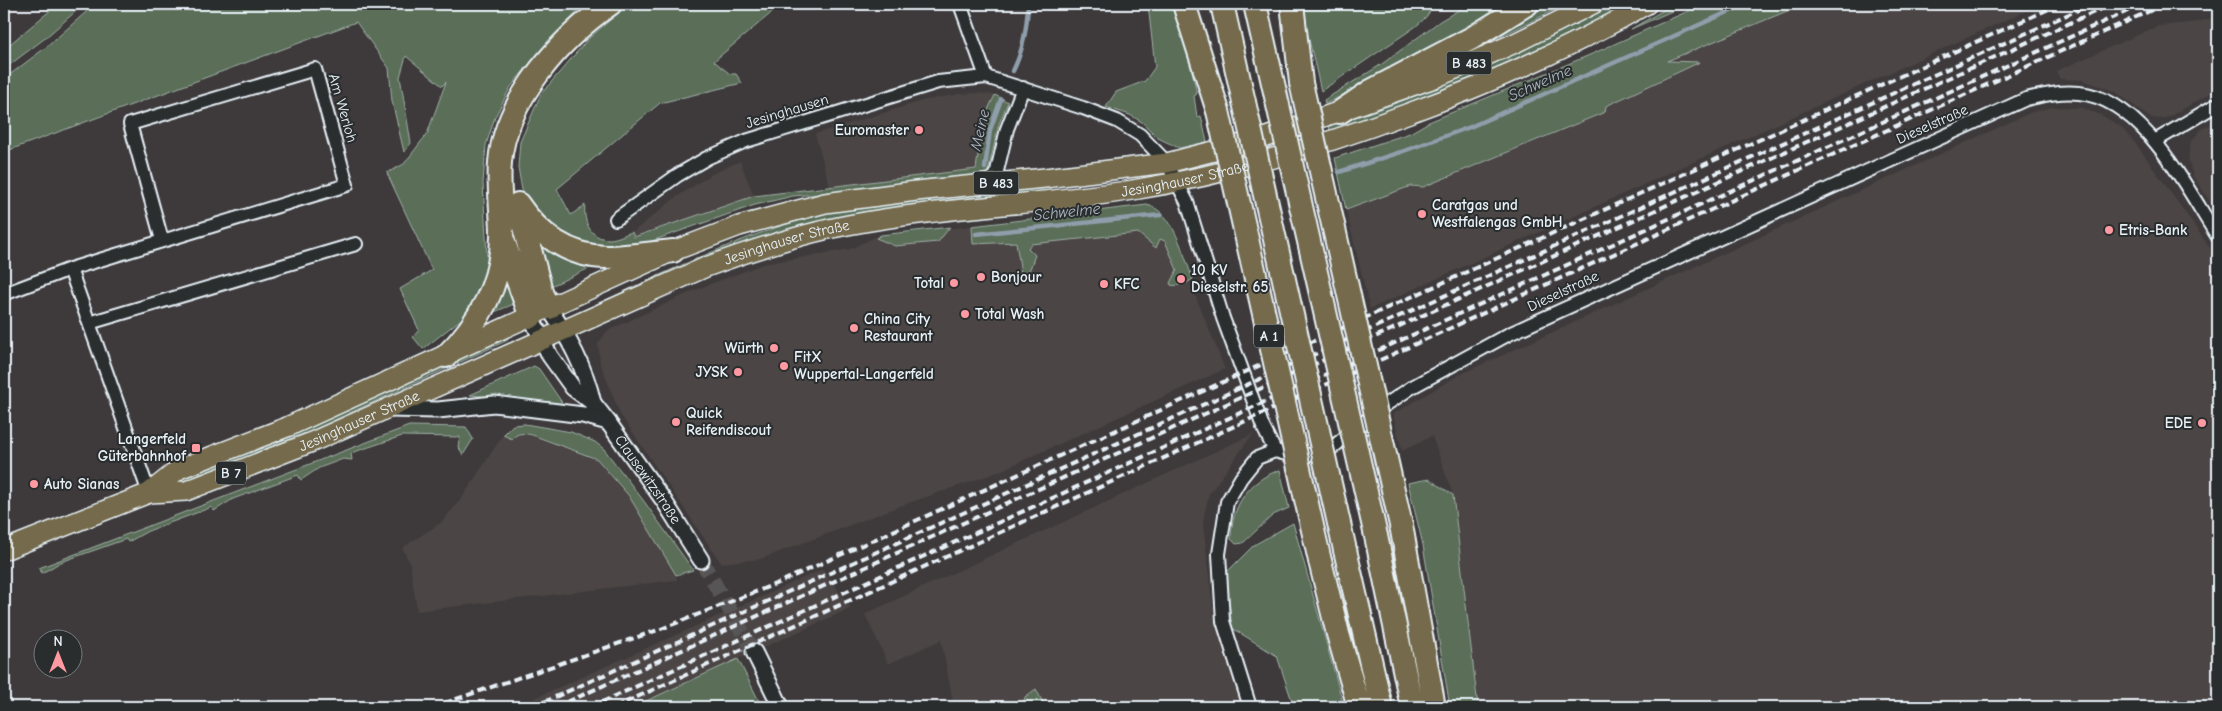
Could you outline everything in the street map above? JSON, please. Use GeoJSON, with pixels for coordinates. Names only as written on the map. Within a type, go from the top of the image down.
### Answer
{"type":"FeatureCollection","features":[{"type":"Feature","properties":{"kind":"highway"},"geometry":{"type":"LineString","coordinates":[[446,356],[462,341],[475,323],[490,296],[502,237],[500,162],[506,133],[517,105],[537,76],[567,41],[593,16],[610,4]]}},
{"type":"Feature","properties":{"kind":"highway","name":"A 1"},"geometry":{"type":"LineString","coordinates":[[1184,4],[1218,111],[1320,562],[1338,634],[1360,707]]}},
{"type":"Feature","properties":{"kind":"highway","name":"A 1"},"geometry":{"type":"LineString","coordinates":[[1222,4],[1381,707]]}},
{"type":"Feature","properties":{"kind":"highway"},"geometry":{"type":"LineString","coordinates":[[1255,4],[1376,536],[1412,707]]}},
{"type":"Feature","properties":{"kind":"highway"},"geometry":{"type":"LineString","coordinates":[[1292,4],[1302,83],[1401,525],[1434,707]]}},
{"type":"Feature","properties":{"kind":"highway"},"geometry":{"type":"LineString","coordinates":[[1340,112],[1371,91],[1472,38],[1527,4]]}},
{"type":"Feature","properties":{"kind":"highway"},"geometry":{"type":"LineString","coordinates":[[500,162],[518,204],[542,295],[540,312]]}},
{"type":"Feature","properties":{"kind":"highway"},"geometry":{"type":"LineString","coordinates":[[518,204],[530,222],[547,236],[572,250],[608,257],[673,251]]}},
{"type":"Feature","properties":{"kind":"highway"},"geometry":{"type":"LineString","coordinates":[[502,237],[540,312]]}},
{"type":"Feature","properties":{"kind":"main road","name":"Jesinghauser Straße"},"geometry":{"type":"LineString","coordinates":[[4,550],[149,493],[179,469],[287,427],[673,251],[739,226],[825,203],[1167,163],[1258,140],[1437,77],[1515,43],[1592,4]]}},
{"type":"Feature","properties":{"kind":"main road","name":"Jesinghauser Straße"},"geometry":{"type":"LineString","coordinates":[[149,493],[186,491],[312,442],[706,268],[791,238],[875,220],[1049,202],[1132,190],[1249,166],[1308,148],[1439,102],[1552,55],[1604,29],[1646,4]]}},
{"type":"Feature","properties":{"kind":"street"},"geometry":{"type":"LineString","coordinates":[[960,4],[986,77]]}},
{"type":"Feature","properties":{"kind":"street","name":"Am Werloh"},"geometry":{"type":"LineString","coordinates":[[4,294],[70,269],[347,185],[315,69],[130,124],[162,240]]}},
{"type":"Feature","properties":{"kind":"street","name":"Jesinghausen"},"geometry":{"type":"LineString","coordinates":[[616,220],[678,175],[707,158],[746,140],[938,82],[986,77],[1117,121],[1140,135],[1167,163]]}},
{"type":"Feature","properties":{"kind":"street"},"geometry":{"type":"LineString","coordinates":[[990,184],[997,171],[1007,129],[1023,88]]}},
{"type":"Feature","properties":{"kind":"street","name":"Dieselstraße"},"geometry":{"type":"LineString","coordinates":[[1275,451],[1298,457],[1328,451],[1387,404],[1412,387],[1452,364],[1556,311],[2026,100],[2054,92],[2080,92],[2106,100],[2131,116],[2155,141],[2218,236]]}},
{"type":"Feature","properties":{"kind":"street"},"geometry":{"type":"LineString","coordinates":[[2155,141],[2218,104]]}},
{"type":"Feature","properties":{"kind":"street"},"geometry":{"type":"LineString","coordinates":[[1167,163],[1187,202],[1224,318],[1263,427],[1275,451],[1257,458],[1227,502],[1219,554],[1223,621],[1250,707]]}},
{"type":"Feature","properties":{"kind":"street"},"geometry":{"type":"LineString","coordinates":[[89,323],[356,244]]}},
{"type":"Feature","properties":{"kind":"street"},"geometry":{"type":"LineString","coordinates":[[70,269],[149,493]]}},
{"type":"Feature","properties":{"kind":"street"},"geometry":{"type":"LineString","coordinates":[[540,312],[564,331]]}},
{"type":"Feature","properties":{"kind":"street","name":"Clausewitzstraße"},"geometry":{"type":"LineString","coordinates":[[540,312],[541,341],[573,388],[593,403],[608,422],[664,501],[701,560]]}},
{"type":"Feature","properties":{"kind":"street","name":"Clausewitzstraße"},"geometry":{"type":"LineString","coordinates":[[564,331],[573,345],[587,378],[593,403]]}},
{"type":"Feature","properties":{"kind":"street"},"geometry":{"type":"LineString","coordinates":[[390,408],[438,410],[494,404],[583,415],[608,422]]}},
{"type":"Feature","properties":{"kind":"street"},"geometry":{"type":"LineString","coordinates":[[754,652],[781,707]]}},
{"type":"Feature","properties":{"kind":"shaded area"},"geometry":{"type":"Polygon","coordinates":[[[1804,4],[2041,4],[1370,309],[1346,210],[1411,186],[1423,187],[1605,112],[1605,106],[1699,62],[1665,62],[1804,4]]]}},
{"type":"Feature","properties":{"kind":"shaded area"},"geometry":{"type":"Polygon","coordinates":[[[2218,17],[2218,89],[2169,117],[2158,119],[2149,117],[2116,92],[2083,80],[2060,79],[2056,71],[2158,26],[2192,23],[2218,17]]]}},
{"type":"Feature","properties":{"kind":"shaded area"},"geometry":{"type":"Polygon","coordinates":[[[979,93],[995,95],[983,120],[977,169],[830,187],[815,134],[922,101],[960,94],[979,93]]]}},
{"type":"Feature","properties":{"kind":"shaded area"},"geometry":{"type":"Polygon","coordinates":[[[2053,107],[2081,108],[2101,115],[2120,126],[2137,145],[2218,259],[2218,707],[1478,707],[1453,495],[1432,436],[1402,451],[1393,414],[1459,375],[2032,112],[2053,107]]]}},
{"type":"Feature","properties":{"kind":"shaded area"},"geometry":{"type":"Polygon","coordinates":[[[2218,120],[2218,214],[2193,176],[2188,159],[2191,141],[2202,129],[2218,120]]]}},
{"type":"Feature","properties":{"kind":"shaded area"},"geometry":{"type":"Polygon","coordinates":[[[740,161],[754,196],[634,237],[633,232],[675,198],[710,175],[740,161]]]}},
{"type":"Feature","properties":{"kind":"shaded area"},"geometry":{"type":"Polygon","coordinates":[[[1164,218],[1225,369],[993,474],[903,505],[761,559],[721,563],[620,414],[600,363],[598,344],[607,331],[695,290],[763,264],[850,249],[875,237],[972,226],[973,238],[1164,218]]]}},
{"type":"Feature","properties":{"kind":"shaded area"},"geometry":{"type":"Polygon","coordinates":[[[522,433],[597,459],[629,496],[676,575],[677,580],[417,611],[410,563],[402,548],[442,522],[462,498],[503,435],[512,439],[516,434],[522,433]]]}},
{"type":"Feature","properties":{"kind":"shaded area"},"geometry":{"type":"Polygon","coordinates":[[[1253,434],[1209,494],[1203,522],[1214,617],[1240,703],[1231,707],[954,707],[941,640],[888,664],[865,614],[1253,434]]]}},
{"type":"Feature","properties":{"kind":"shaded area"},"geometry":{"type":"Polygon","coordinates":[[[823,569],[851,608],[632,707],[515,707],[823,569]]]}},
{"type":"Feature","properties":{"kind":"green space"},"geometry":{"type":"Polygon","coordinates":[[[58,4],[84,4],[44,39],[4,69],[4,49],[58,4]]]}},
{"type":"Feature","properties":{"kind":"green space"},"geometry":{"type":"Polygon","coordinates":[[[95,4],[588,4],[581,8],[533,59],[510,88],[495,117],[486,145],[483,183],[488,274],[465,323],[460,320],[423,349],[413,337],[419,330],[400,289],[432,270],[387,173],[404,164],[427,134],[446,82],[442,86],[406,56],[400,77],[411,143],[404,152],[392,101],[389,68],[356,22],[4,152],[4,79],[49,45],[95,4]]]}},
{"type":"Feature","properties":{"kind":"green space"},"geometry":{"type":"Polygon","coordinates":[[[629,4],[782,4],[714,61],[730,74],[736,74],[742,83],[660,103],[557,189],[571,215],[585,205],[587,223],[597,236],[612,239],[632,232],[634,237],[754,196],[976,169],[983,120],[995,95],[1008,102],[999,124],[988,171],[980,176],[931,179],[831,193],[793,196],[755,205],[643,244],[609,249],[570,241],[532,209],[522,190],[518,167],[520,142],[541,94],[588,39],[629,4]]]}},
{"type":"Feature","properties":{"kind":"green space"},"geometry":{"type":"Polygon","coordinates":[[[1148,4],[1177,4],[1197,94],[1194,96],[1197,117],[1201,116],[1207,142],[1179,148],[1158,138],[1142,122],[1130,115],[1106,107],[1116,92],[1145,81],[1155,67],[1148,4]]]}},
{"type":"Feature","properties":{"kind":"green space"},"geometry":{"type":"Polygon","coordinates":[[[1305,4],[1431,4],[1431,8],[1424,20],[1415,27],[1321,91],[1308,35],[1305,34],[1305,4]]]}},
{"type":"Feature","properties":{"kind":"green space"},"geometry":{"type":"Polygon","coordinates":[[[1469,4],[1507,4],[1379,77],[1325,104],[1324,100],[1382,64],[1440,21],[1469,4]]]}},
{"type":"Feature","properties":{"kind":"green space"},"geometry":{"type":"Polygon","coordinates":[[[1542,4],[1566,4],[1442,66],[1542,4]]]}},
{"type":"Feature","properties":{"kind":"green space"},"geometry":{"type":"Polygon","coordinates":[[[1611,4],[1626,4],[1555,42],[1481,75],[1330,131],[1329,126],[1402,101],[1509,57],[1578,23],[1611,4]]]}},
{"type":"Feature","properties":{"kind":"green space"},"geometry":{"type":"Polygon","coordinates":[[[1674,4],[1688,4],[1631,29],[1674,4]]]}},
{"type":"Feature","properties":{"kind":"green space"},"geometry":{"type":"Polygon","coordinates":[[[1704,4],[1804,4],[1667,61],[1700,62],[1606,106],[1605,112],[1423,187],[1411,186],[1346,210],[1335,158],[1410,133],[1429,122],[1592,54],[1704,4]]]}},
{"type":"Feature","properties":{"kind":"green space"},"geometry":{"type":"Polygon","coordinates":[[[1051,186],[1051,189],[1044,193],[916,207],[578,314],[724,247],[783,225],[814,216],[902,199],[1051,186]]]}},
{"type":"Feature","properties":{"kind":"green space"},"geometry":{"type":"Polygon","coordinates":[[[1147,205],[1156,209],[1171,225],[1193,279],[1179,285],[1171,285],[1170,283],[1177,270],[1165,241],[1160,239],[1156,248],[1138,233],[1031,244],[1028,248],[1035,255],[1030,269],[1022,279],[1016,242],[973,244],[972,226],[1147,205]]]}},
{"type":"Feature","properties":{"kind":"green space"},"geometry":{"type":"Polygon","coordinates":[[[950,227],[938,242],[895,246],[876,238],[881,235],[950,227]]]}},
{"type":"Feature","properties":{"kind":"green space"},"geometry":{"type":"Polygon","coordinates":[[[537,242],[596,265],[549,287],[537,242]]]}},
{"type":"Feature","properties":{"kind":"green space"},"geometry":{"type":"Polygon","coordinates":[[[505,278],[514,304],[492,313],[505,278]]]}},
{"type":"Feature","properties":{"kind":"green space"},"geometry":{"type":"Polygon","coordinates":[[[506,337],[508,340],[313,430],[179,485],[177,480],[506,337]]]}},
{"type":"Feature","properties":{"kind":"green space"},"geometry":{"type":"Polygon","coordinates":[[[534,366],[539,369],[563,404],[470,395],[534,366]]]}},
{"type":"Feature","properties":{"kind":"green space"},"geometry":{"type":"Polygon","coordinates":[[[525,424],[571,432],[595,442],[604,449],[693,570],[676,575],[629,496],[597,459],[532,435],[516,435],[512,439],[503,435],[513,425],[525,424]]]}},
{"type":"Feature","properties":{"kind":"green space"},"geometry":{"type":"Polygon","coordinates":[[[409,426],[466,427],[473,439],[463,455],[458,446],[460,437],[402,436],[351,453],[352,460],[343,459],[319,468],[301,480],[298,475],[233,499],[214,511],[212,507],[148,531],[128,542],[126,539],[61,562],[42,573],[39,568],[409,426]]]}},
{"type":"Feature","properties":{"kind":"green space"},"geometry":{"type":"Polygon","coordinates":[[[1280,470],[1289,508],[1273,515],[1243,543],[1236,544],[1231,539],[1234,516],[1238,505],[1259,480],[1280,470]]]}},
{"type":"Feature","properties":{"kind":"green space"},"geometry":{"type":"Polygon","coordinates":[[[1429,479],[1453,495],[1478,707],[1450,707],[1423,545],[1408,483],[1429,479]]]}},
{"type":"Feature","properties":{"kind":"green space"},"geometry":{"type":"Polygon","coordinates":[[[1293,523],[1344,707],[1294,707],[1277,656],[1232,628],[1226,573],[1254,545],[1293,523]]]}},
{"type":"Feature","properties":{"kind":"green space"},"geometry":{"type":"Polygon","coordinates":[[[738,659],[762,707],[633,707],[738,659]]]}},
{"type":"Feature","properties":{"kind":"green space"},"geometry":{"type":"Polygon","coordinates":[[[1036,689],[1045,707],[1022,707],[1025,697],[1036,689]]]}},
{"type":"Feature","properties":{"kind":"waterway","name":"Meine"},"geometry":{"type":"LineString","coordinates":[[1013,71],[1024,38],[1028,4]]}},
{"type":"Feature","properties":{"kind":"waterway","name":"Schwelme"},"geometry":{"type":"LineString","coordinates":[[1339,172],[1470,127],[1746,4]]}},
{"type":"Feature","properties":{"kind":"waterway","name":"Meine"},"geometry":{"type":"LineString","coordinates":[[985,168],[990,130],[1001,99]]}},
{"type":"Feature","properties":{"kind":"waterway","name":"Schwelme"},"geometry":{"type":"LineString","coordinates":[[976,234],[1161,215]]}},
{"type":"Feature","properties":{"kind":"tunnel"},"geometry":{"type":"LineString","coordinates":[[701,560],[754,652]]}},
{"type":"Feature","properties":{"kind":"railway"},"geometry":{"type":"LineString","coordinates":[[433,707],[661,629],[778,583],[2060,4]]}},
{"type":"Feature","properties":{"kind":"railway"},"geometry":{"type":"LineString","coordinates":[[533,707],[2091,4]]}},
{"type":"Feature","properties":{"kind":"railway"},"geometry":{"type":"LineString","coordinates":[[556,707],[2112,4]]}},
{"type":"Feature","properties":{"kind":"railway"},"geometry":{"type":"LineString","coordinates":[[591,707],[2143,4]]}},
{"type":"Feature","properties":{"kind":"railway"},"geometry":{"type":"LineString","coordinates":[[615,707],[2165,4]]}},
{"type":"Feature","properties":{"kind":"place","name":"Euromaster"},"geometry":{"type":"Point","coordinates":[919,130]}},
{"type":"Feature","properties":{"kind":"place","name":"Caratgas und Westfalengas GmbH"},"geometry":{"type":"Point","coordinates":[1422,214]}},
{"type":"Feature","properties":{"kind":"place","name":"Etris-Bank"},"geometry":{"type":"Point","coordinates":[2109,230]}},
{"type":"Feature","properties":{"kind":"place","name":"Bonjour"},"geometry":{"type":"Point","coordinates":[981,277]}},
{"type":"Feature","properties":{"kind":"place","name":"10 KV Dieselstr. 65"},"geometry":{"type":"Point","coordinates":[1181,279]}},
{"type":"Feature","properties":{"kind":"place","name":"Total"},"geometry":{"type":"Point","coordinates":[954,283]}},
{"type":"Feature","properties":{"kind":"place","name":"KFC"},"geometry":{"type":"Point","coordinates":[1104,284]}},
{"type":"Feature","properties":{"kind":"place","name":"Total Wash"},"geometry":{"type":"Point","coordinates":[965,314]}},
{"type":"Feature","properties":{"kind":"place","name":"China City Restaurant"},"geometry":{"type":"Point","coordinates":[854,328]}},
{"type":"Feature","properties":{"kind":"place","name":"Würth"},"geometry":{"type":"Point","coordinates":[774,348]}},
{"type":"Feature","properties":{"kind":"place","name":"FitX Wuppertal-Langerfeld"},"geometry":{"type":"Point","coordinates":[784,366]}},
{"type":"Feature","properties":{"kind":"place","name":"JYSK"},"geometry":{"type":"Point","coordinates":[738,372]}},
{"type":"Feature","properties":{"kind":"place","name":"Quick Reifendiscout"},"geometry":{"type":"Point","coordinates":[676,422]}},
{"type":"Feature","properties":{"kind":"place","name":"EDE"},"geometry":{"type":"Point","coordinates":[2202,423]}},
{"type":"Feature","properties":{"kind":"place","name":"Langerfeld Güterbahnhof"},"geometry":{"type":"Point","coordinates":[196,448]}},
{"type":"Feature","properties":{"kind":"place","name":"Auto Sianas"},"geometry":{"type":"Point","coordinates":[34,484]}}]}
